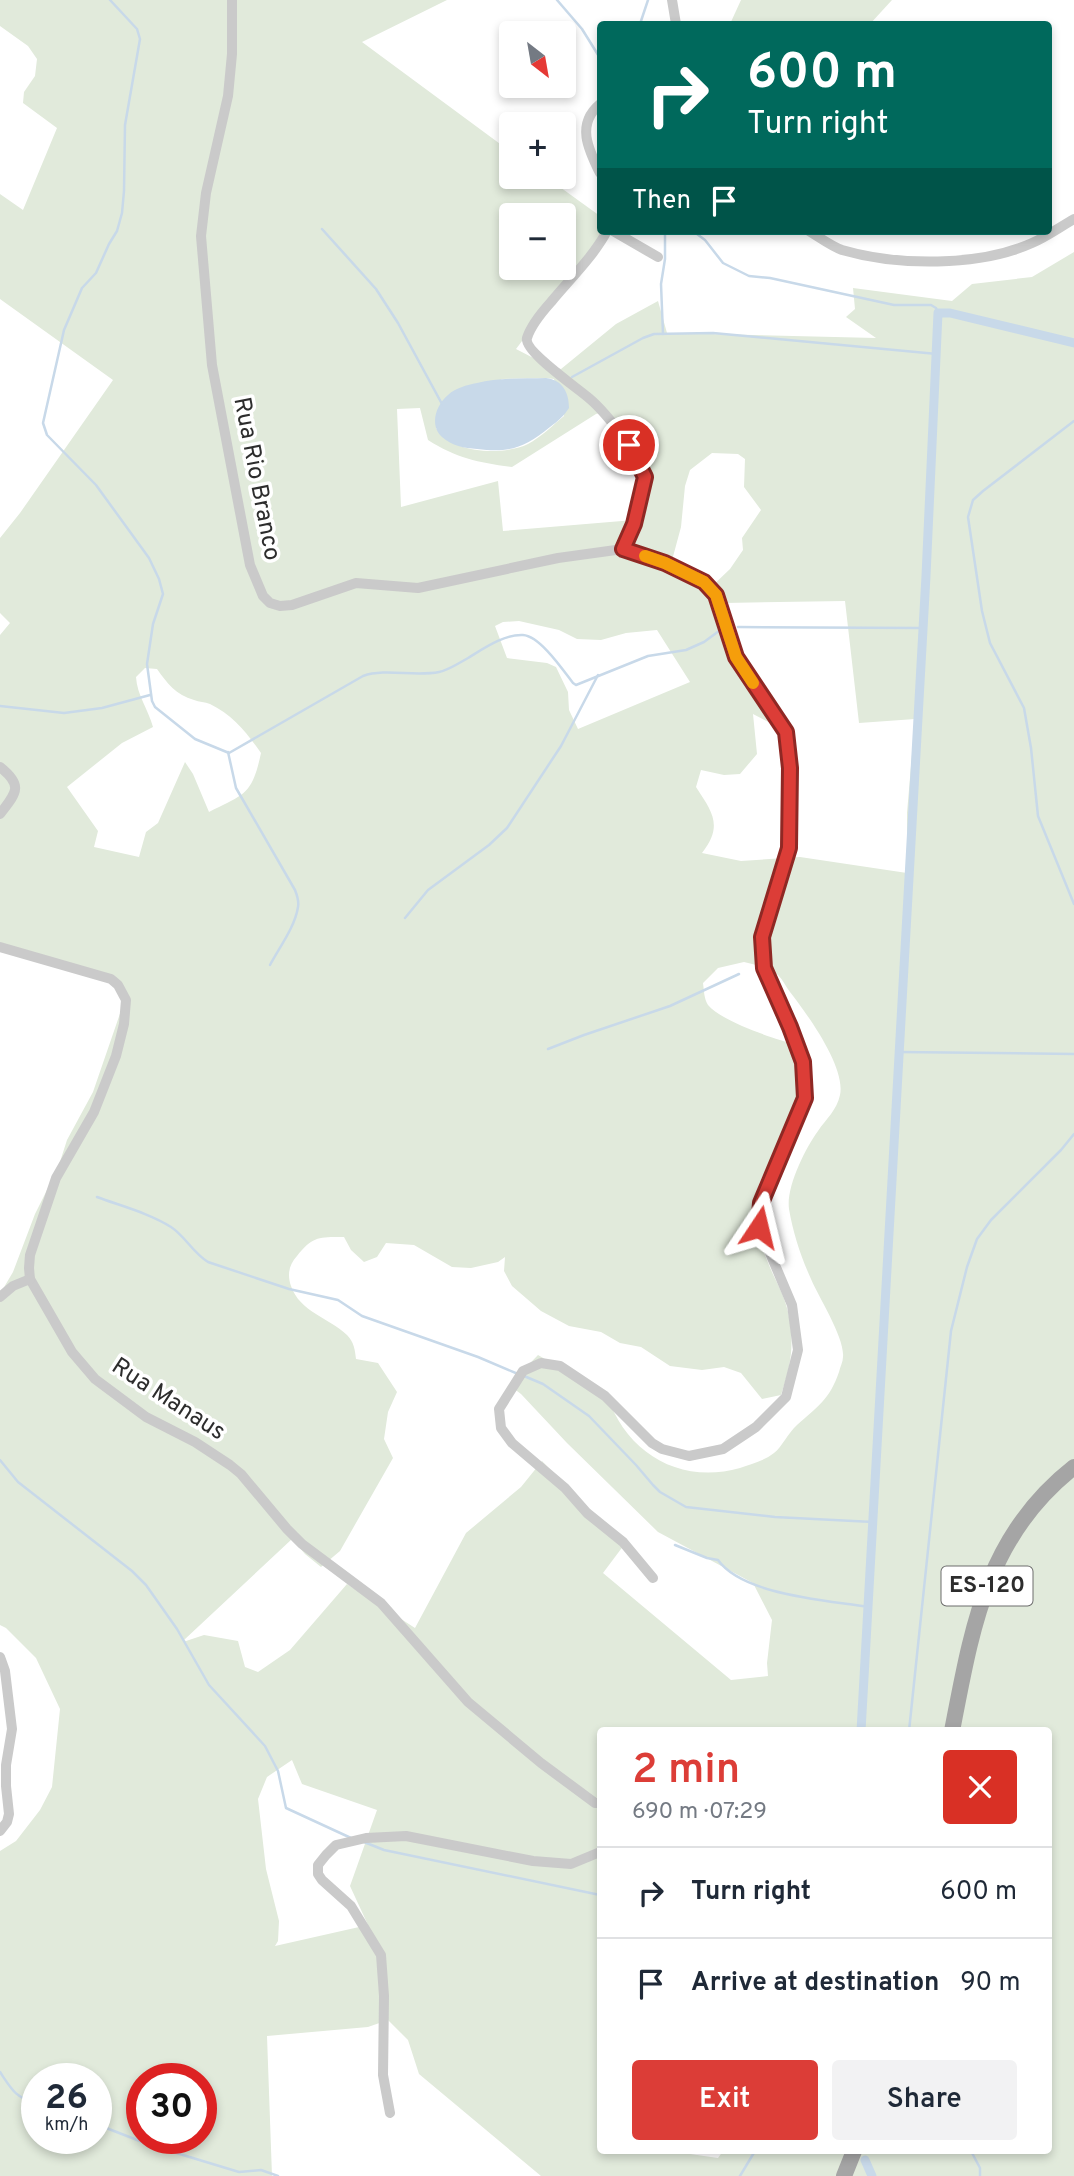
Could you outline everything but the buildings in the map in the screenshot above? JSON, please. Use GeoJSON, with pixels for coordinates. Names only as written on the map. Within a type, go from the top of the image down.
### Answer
{"type":"FeatureCollection","features":[{"type":"Feature","properties":{"kind":"main road","name":"ES-120"},"geometry":{"type":"LineString","coordinates":[[954,1727],[972,1631],[996,1564],[1037,1501],[1074,1467]]}},
{"type":"Feature","properties":{"kind":"main road"},"geometry":{"type":"LineString","coordinates":[[844,2176],[853,2154]]}},
{"type":"Feature","properties":{"kind":"street","name":"Rua Rio Branco"},"geometry":{"type":"LineString","coordinates":[[232,0],[233,54],[228,96],[206,192],[201,236],[212,365],[250,565],[263,596],[270,603],[292,605],[356,583],[418,588],[558,558],[623,549]]}},
{"type":"Feature","properties":{"kind":"street"},"geometry":{"type":"LineString","coordinates":[[672,0],[676,21]]}},
{"type":"Feature","properties":{"kind":"street"},"geometry":{"type":"LineString","coordinates":[[597,107],[589,114],[586,129],[590,152],[597,167]]}},
{"type":"Feature","properties":{"kind":"street"},"geometry":{"type":"LineString","coordinates":[[1052,232],[1074,219]]}},
{"type":"Feature","properties":{"kind":"street"},"geometry":{"type":"LineString","coordinates":[[605,235],[600,245],[538,317],[526,339],[527,345],[593,401],[629,445],[643,472],[644,484],[634,524],[623,549],[665,563],[704,582],[716,595],[736,657],[786,732],[790,768],[789,848],[762,937],[764,968],[803,1062],[805,1098],[761,1203],[759,1227],[792,1305],[798,1350],[786,1396],[756,1427],[723,1449],[688,1456],[671,1452],[652,1443],[605,1395],[560,1366],[541,1363],[523,1371],[499,1409],[501,1428],[512,1443],[565,1488],[587,1513],[623,1542],[653,1578]]}},
{"type":"Feature","properties":{"kind":"street"},"geometry":{"type":"LineString","coordinates":[[620,235],[658,257]]}},
{"type":"Feature","properties":{"kind":"street"},"geometry":{"type":"LineString","coordinates":[[816,235],[839,249],[883,258],[935,261],[993,256],[1032,243],[1046,235]]}},
{"type":"Feature","properties":{"kind":"street"},"geometry":{"type":"LineString","coordinates":[[0,767],[13,779],[16,786],[15,793],[0,814]]}},
{"type":"Feature","properties":{"kind":"street"},"geometry":{"type":"LineString","coordinates":[[0,947],[111,979],[118,985],[126,1000],[124,1024],[106,1085],[94,1112],[56,1178],[30,1255],[30,1279],[13,1286],[0,1297]]}},
{"type":"Feature","properties":{"kind":"street","name":"Rua Manaus"},"geometry":{"type":"LineString","coordinates":[[30,1279],[72,1352],[95,1380],[146,1417],[195,1442],[241,1474],[302,1544],[381,1603],[468,1702],[541,1763],[597,1802]]}},
{"type":"Feature","properties":{"kind":"street"},"geometry":{"type":"LineString","coordinates":[[0,1657],[5,1671],[12,1718],[12,1736],[6,1765],[9,1814],[0,1831]]}},
{"type":"Feature","properties":{"kind":"street"},"geometry":{"type":"LineString","coordinates":[[0,1774],[6,1765]]}},
{"type":"Feature","properties":{"kind":"street"},"geometry":{"type":"LineString","coordinates":[[390,2113],[383,2075],[384,1996],[381,1955],[351,1906],[322,1880],[318,1874],[318,1865],[336,1845],[366,1838],[406,1836],[533,1861],[571,1864],[597,1853]]}},
{"type":"Feature","properties":{"kind":"green space"},"geometry":{"type":"Polygon","coordinates":[[[0,0],[447,0],[362,42],[499,143],[499,189],[563,189],[597,214],[597,235],[602,235],[576,269],[576,203],[499,203],[499,280],[568,280],[516,349],[561,369],[616,324],[658,301],[667,333],[876,338],[846,317],[855,309],[853,288],[952,301],[972,284],[1032,277],[1074,252],[1074,2176],[541,2176],[419,2074],[408,2040],[388,2020],[368,2027],[267,2036],[272,2176],[0,2176],[0,1851],[16,1841],[40,1810],[52,1787],[60,1709],[36,1658],[0,1625],[0,1294],[13,1272],[35,1214],[58,1168],[67,1140],[93,1092],[124,1002],[115,976],[0,944],[0,635],[10,623],[0,613],[0,538],[113,380],[0,299],[0,194],[23,210],[57,128],[23,103],[24,92],[35,76],[37,59],[28,46],[0,26],[0,0]],[[502,379],[436,428],[444,437],[466,448],[492,451],[528,444],[564,416],[554,379],[502,379]],[[420,408],[397,409],[401,507],[498,481],[503,531],[634,520],[645,475],[606,411],[596,414],[512,467],[468,459],[438,446],[428,440],[420,408]],[[712,453],[690,470],[685,486],[681,527],[671,564],[708,590],[730,569],[743,550],[742,538],[761,510],[744,487],[745,459],[738,454],[712,453]],[[845,601],[724,603],[732,657],[782,729],[753,714],[757,754],[740,774],[724,775],[701,770],[696,787],[711,812],[714,827],[702,853],[741,861],[800,857],[907,873],[907,813],[915,719],[859,723],[845,601]],[[519,621],[503,622],[495,626],[507,658],[547,663],[556,667],[568,692],[569,710],[578,729],[690,682],[657,630],[626,633],[601,640],[577,639],[559,630],[519,621]],[[145,668],[136,677],[138,690],[153,727],[122,743],[67,787],[98,831],[94,847],[139,857],[146,832],[158,823],[185,762],[209,812],[245,792],[254,777],[261,753],[226,713],[210,704],[182,695],[168,684],[157,669],[145,668]],[[744,962],[718,968],[703,983],[708,1005],[748,1029],[794,1044],[797,1060],[799,1087],[794,1111],[759,1183],[755,1204],[761,1244],[785,1302],[790,1324],[791,1354],[781,1395],[762,1399],[741,1373],[724,1367],[702,1370],[670,1366],[641,1347],[620,1343],[601,1332],[569,1326],[541,1311],[512,1286],[504,1271],[505,1257],[498,1262],[471,1268],[452,1267],[414,1245],[386,1243],[377,1257],[364,1262],[351,1250],[344,1237],[312,1241],[292,1263],[289,1274],[291,1286],[301,1302],[347,1335],[353,1343],[356,1359],[378,1363],[397,1392],[388,1412],[384,1439],[393,1458],[340,1551],[321,1567],[292,1539],[184,1640],[204,1635],[238,1641],[245,1667],[258,1672],[290,1650],[347,1584],[415,1628],[466,1533],[521,1487],[542,1461],[624,1545],[603,1573],[731,1680],[768,1676],[772,1620],[753,1583],[658,1532],[509,1385],[538,1355],[607,1395],[627,1433],[658,1460],[697,1472],[740,1468],[766,1458],[780,1447],[831,1389],[843,1361],[843,1349],[801,1254],[789,1200],[793,1179],[802,1158],[839,1100],[840,1083],[837,1070],[824,1041],[778,975],[744,962]],[[292,1760],[267,1777],[258,1799],[266,1869],[279,1921],[278,1941],[275,1946],[368,1925],[350,1886],[377,1810],[302,1784],[292,1760]]]}},
{"type":"Feature","properties":{"kind":"green space"},"geometry":{"type":"Polygon","coordinates":[[[741,0],[892,0],[873,21],[731,21],[741,0]]]}},
{"type":"Feature","properties":{"kind":"water"},"geometry":{"type":"Polygon","coordinates":[[[546,378],[561,384],[568,397],[569,408],[556,423],[524,444],[498,450],[467,448],[450,443],[438,432],[435,421],[437,410],[444,399],[458,389],[494,380],[546,378]]]}},
{"type":"Feature","properties":{"kind":"waterway"},"geometry":{"type":"LineString","coordinates":[[110,0],[137,29],[140,39],[125,125],[122,213],[117,231],[96,273],[82,288],[64,330],[43,423],[47,435],[96,485],[149,558],[159,579],[163,594],[153,624],[147,664],[155,707],[195,739],[229,753],[363,676],[443,671],[508,637],[523,635],[537,641],[576,685],[648,656],[686,650],[704,642],[723,628]]}},
{"type":"Feature","properties":{"kind":"waterway"},"geometry":{"type":"LineString","coordinates":[[557,0],[582,29],[597,53]]}},
{"type":"Feature","properties":{"kind":"waterway"},"geometry":{"type":"LineString","coordinates":[[641,21],[648,0]]}},
{"type":"Feature","properties":{"kind":"waterway"},"geometry":{"type":"LineString","coordinates":[[322,229],[376,289],[398,323],[442,404]]}},
{"type":"Feature","properties":{"kind":"waterway"},"geometry":{"type":"LineString","coordinates":[[663,334],[661,284],[665,235]]}},
{"type":"Feature","properties":{"kind":"waterway"},"geometry":{"type":"LineString","coordinates":[[698,235],[723,263],[749,276],[770,278],[894,305],[931,305],[938,313]]}},
{"type":"Feature","properties":{"kind":"waterway"},"geometry":{"type":"LineString","coordinates":[[861,1727],[926,576],[938,313],[950,313],[1074,343]]}},
{"type":"Feature","properties":{"kind":"waterway"},"geometry":{"type":"LineString","coordinates":[[572,377],[654,334],[713,333],[937,354]]}},
{"type":"Feature","properties":{"kind":"waterway"},"geometry":{"type":"LineString","coordinates":[[1074,421],[973,500],[968,517],[982,611],[990,643],[1024,708],[1038,816],[1074,904]]}},
{"type":"Feature","properties":{"kind":"waterway"},"geometry":{"type":"LineString","coordinates":[[738,627],[922,628]]}},
{"type":"Feature","properties":{"kind":"waterway"},"geometry":{"type":"LineString","coordinates":[[405,918],[428,890],[489,845],[507,828],[561,746],[598,675]]}},
{"type":"Feature","properties":{"kind":"waterway"},"geometry":{"type":"LineString","coordinates":[[0,706],[64,713],[102,708],[150,695]]}},
{"type":"Feature","properties":{"kind":"waterway"},"geometry":{"type":"LineString","coordinates":[[228,752],[236,788],[298,898],[294,922],[270,965]]}},
{"type":"Feature","properties":{"kind":"waterway"},"geometry":{"type":"LineString","coordinates":[[548,1049],[670,1006],[739,974]]}},
{"type":"Feature","properties":{"kind":"waterway"},"geometry":{"type":"LineString","coordinates":[[899,1052],[1074,1054]]}},
{"type":"Feature","properties":{"kind":"waterway"},"geometry":{"type":"LineString","coordinates":[[909,1727],[951,1331],[967,1267],[977,1239],[991,1220],[1074,1134]]}},
{"type":"Feature","properties":{"kind":"waterway"},"geometry":{"type":"LineString","coordinates":[[97,1197],[171,1227],[208,1262],[289,1289],[338,1300],[362,1316],[518,1374]]}},
{"type":"Feature","properties":{"kind":"waterway"},"geometry":{"type":"LineString","coordinates":[[524,1376],[543,1384],[589,1416],[660,1492],[686,1507],[775,1517],[873,1522]]}},
{"type":"Feature","properties":{"kind":"waterway"},"geometry":{"type":"LineString","coordinates":[[0,1460],[18,1482],[132,1571],[146,1585],[177,1629],[209,1685],[265,1746],[278,1771],[286,1808],[351,1838]]}},
{"type":"Feature","properties":{"kind":"waterway"},"geometry":{"type":"LineString","coordinates":[[675,1545],[718,1560],[730,1572],[765,1588],[868,1607]]}},
{"type":"Feature","properties":{"kind":"waterway"},"geometry":{"type":"LineString","coordinates":[[364,1842],[384,1850],[597,1894]]}},
{"type":"Feature","properties":{"kind":"waterway"},"geometry":{"type":"LineString","coordinates":[[0,2072],[21,2097]]}},
{"type":"Feature","properties":{"kind":"waterway"},"geometry":{"type":"LineString","coordinates":[[112,2130],[150,2145],[239,2172],[261,2170],[278,2176]]}},
{"type":"Feature","properties":{"kind":"waterway"},"geometry":{"type":"LineString","coordinates":[[740,2176],[753,2154]]}},
{"type":"Feature","properties":{"kind":"waterway"},"geometry":{"type":"LineString","coordinates":[[973,2154],[980,2168],[980,2176]]}},
{"type":"Feature","properties":{"kind":"waterway"},"geometry":{"type":"LineString","coordinates":[[865,2160],[872,2176]]}},
{"type":"Feature","properties":{"kind":"slow traffic"},"geometry":{"type":"LineString","coordinates":[[645,556],[704,582],[716,595],[736,657],[753,683]]}},
{"type":"Feature","properties":{"kind":"route"},"geometry":{"type":"LineString","coordinates":[[629,445],[645,477],[634,524],[623,549],[665,563],[704,582],[716,595],[736,657],[786,732],[790,768],[789,848],[762,937],[764,968],[803,1062],[805,1098],[761,1203],[759,1227]]}}]}
